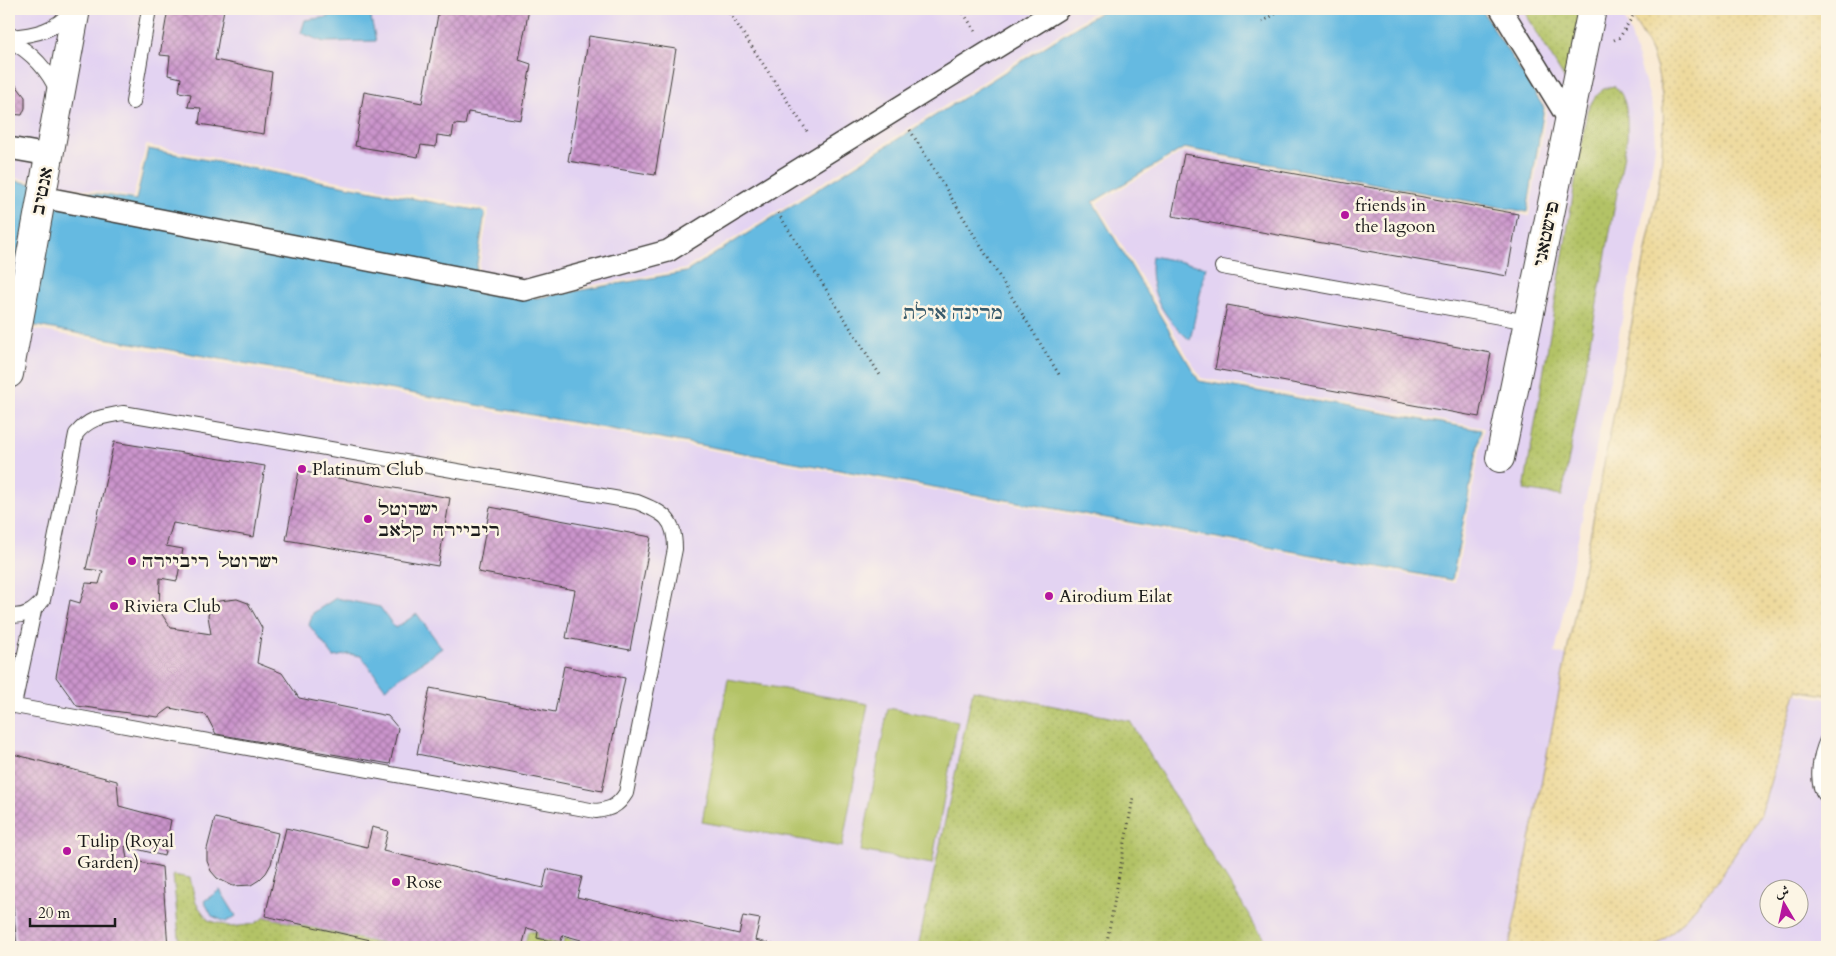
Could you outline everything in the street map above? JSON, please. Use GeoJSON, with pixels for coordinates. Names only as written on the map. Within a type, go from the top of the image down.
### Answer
{"type":"FeatureCollection","features":[{"type":"Feature","properties":{"kind":"street","name":"אנטיב"},"geometry":{"type":"LineString","coordinates":[[9,374],[60,98],[74,9]]}},
{"type":"Feature","properties":{"kind":"street"},"geometry":{"type":"LineString","coordinates":[[9,148],[45,176],[482,282],[524,290],[668,251],[1058,9]]}},
{"type":"Feature","properties":{"kind":"street"},"geometry":{"type":"LineString","coordinates":[[1501,9],[1569,120]]}},
{"type":"Feature","properties":{"kind":"street","name":"פישטאני"},"geometry":{"type":"LineString","coordinates":[[1500,458],[1592,9]]}},
{"type":"Feature","properties":{"kind":"lane"},"geometry":{"type":"LineString","coordinates":[[9,38],[29,35],[52,28],[74,9]]}},
{"type":"Feature","properties":{"kind":"lane"},"geometry":{"type":"LineString","coordinates":[[132,102],[149,9]]}},
{"type":"Feature","properties":{"kind":"lane"},"geometry":{"type":"LineString","coordinates":[[9,38],[31,54],[42,66],[52,79],[60,98]]}},
{"type":"Feature","properties":{"kind":"lane"},"geometry":{"type":"LineString","coordinates":[[1222,267],[1528,322]]}},
{"type":"Feature","properties":{"kind":"lane"},"geometry":{"type":"LineString","coordinates":[[123,413],[637,502],[657,510],[668,518],[675,533],[675,549],[626,793],[621,802],[612,808],[596,811],[12,705],[34,611],[43,600],[76,434],[84,424],[96,418],[123,413]]}},
{"type":"Feature","properties":{"kind":"lane"},"geometry":{"type":"LineString","coordinates":[[9,615],[17,616],[34,611]]}},
{"type":"Feature","properties":{"kind":"lane"},"geometry":{"type":"LineString","coordinates":[[1827,740],[1818,778],[1820,789],[1827,796]]}},
{"type":"Feature","properties":{"kind":"path"},"geometry":{"type":"LineString","coordinates":[[727,9],[823,154]]}},
{"type":"Feature","properties":{"kind":"path"},"geometry":{"type":"LineString","coordinates":[[1262,22],[1283,9]]}},
{"type":"Feature","properties":{"kind":"path"},"geometry":{"type":"LineString","coordinates":[[897,109],[1060,376]]}},
{"type":"Feature","properties":{"kind":"path"},"geometry":{"type":"LineString","coordinates":[[764,191],[880,375]]}},
{"type":"Feature","properties":{"kind":"path"},"geometry":{"type":"LineString","coordinates":[[1106,947],[1133,798]]}},
{"type":"Feature","properties":{"kind":"shaded area"},"geometry":{"type":"Polygon","coordinates":[[[9,9],[1099,9],[685,269],[536,295],[476,286],[489,209],[146,145],[133,197],[9,177],[9,9]]]}},
{"type":"Feature","properties":{"kind":"shaded area"},"geometry":{"type":"Polygon","coordinates":[[[1485,9],[1620,9],[1631,35],[1653,109],[1655,146],[1650,180],[1555,653],[1827,699],[1827,947],[9,947],[9,325],[1455,583],[1484,428],[1201,378],[1097,203],[1184,151],[1529,216],[1547,108],[1485,9]]]}},
{"type":"Feature","properties":{"kind":"green space"},"geometry":{"type":"Polygon","coordinates":[[[1523,9],[1583,9],[1565,80],[1523,9]]]}},
{"type":"Feature","properties":{"kind":"green space"},"geometry":{"type":"Polygon","coordinates":[[[1614,86],[1625,103],[1627,138],[1562,496],[1524,490],[1587,111],[1600,91],[1614,86]]]}},
{"type":"Feature","properties":{"kind":"green space"},"geometry":{"type":"Polygon","coordinates":[[[728,679],[868,704],[842,847],[702,822],[728,679]]]}},
{"type":"Feature","properties":{"kind":"green space"},"geometry":{"type":"Polygon","coordinates":[[[973,690],[1130,721],[1269,947],[918,947],[973,690]]]}},
{"type":"Feature","properties":{"kind":"green space"},"geometry":{"type":"Polygon","coordinates":[[[888,708],[958,721],[932,864],[861,851],[888,708]]]}},
{"type":"Feature","properties":{"kind":"green space"},"geometry":{"type":"Polygon","coordinates":[[[173,875],[190,878],[196,903],[208,920],[232,927],[254,924],[265,917],[394,947],[180,947],[173,875]]]}},
{"type":"Feature","properties":{"kind":"green space"},"geometry":{"type":"Polygon","coordinates":[[[528,931],[537,932],[536,939],[563,945],[564,938],[577,942],[576,947],[524,947],[528,931]]]}},
{"type":"Feature","properties":{"kind":"sand"},"geometry":{"type":"Polygon","coordinates":[[[1628,9],[1827,9],[1827,695],[1797,690],[1761,814],[1719,879],[1673,932],[1654,947],[1509,947],[1659,181],[1664,124],[1660,86],[1650,49],[1628,9]]]}},
{"type":"Feature","properties":{"kind":"water"},"geometry":{"type":"Polygon","coordinates":[[[330,9],[374,9],[371,18],[376,41],[324,42],[301,33],[305,20],[329,17],[330,9]]]}},
{"type":"Feature","properties":{"kind":"water","name":"מרינה אילת"},"geometry":{"type":"Polygon","coordinates":[[[1105,9],[1481,9],[1544,108],[1527,212],[1184,148],[1093,202],[1199,381],[1481,430],[1452,580],[9,321],[9,180],[136,200],[148,149],[485,212],[473,289],[536,298],[686,272],[1105,9]]]}},
{"type":"Feature","properties":{"kind":"water"},"geometry":{"type":"Polygon","coordinates":[[[1152,256],[1206,267],[1190,340],[1172,322],[1159,303],[1152,281],[1152,256]]]}},
{"type":"Feature","properties":{"kind":"water"},"geometry":{"type":"Polygon","coordinates":[[[336,598],[380,607],[395,628],[417,614],[442,648],[385,688],[361,656],[349,654],[334,657],[309,625],[313,613],[336,598]]]}},
{"type":"Feature","properties":{"kind":"water"},"geometry":{"type":"Polygon","coordinates":[[[220,890],[236,916],[226,922],[212,916],[204,901],[220,890]]]}},
{"type":"Feature","properties":{"kind":"building"},"geometry":{"type":"Polygon","coordinates":[[[168,9],[224,9],[215,60],[272,72],[264,134],[199,124],[201,108],[188,107],[191,94],[179,92],[181,78],[168,75],[170,56],[160,55],[168,9]]]}},
{"type":"Feature","properties":{"kind":"building"},"geometry":{"type":"Polygon","coordinates":[[[439,9],[529,9],[519,60],[531,64],[521,120],[468,112],[465,125],[454,124],[452,137],[437,135],[436,147],[421,145],[418,157],[355,146],[364,92],[422,103],[439,9]]]}},
{"type":"Feature","properties":{"kind":"building"},"geometry":{"type":"Polygon","coordinates":[[[589,36],[676,49],[655,175],[568,161],[589,36]]]}},
{"type":"Feature","properties":{"kind":"building"},"geometry":{"type":"Polygon","coordinates":[[[9,76],[25,97],[25,108],[22,115],[9,114],[9,76]]]}},
{"type":"Feature","properties":{"kind":"building","name":"friends in the lagoon"},"geometry":{"type":"Polygon","coordinates":[[[1184,154],[1518,214],[1507,276],[1172,216],[1184,154]]]}},
{"type":"Feature","properties":{"kind":"building"},"geometry":{"type":"Polygon","coordinates":[[[1227,305],[1491,353],[1479,417],[1215,369],[1227,305]]]}},
{"type":"Feature","properties":{"kind":"building","name":"Riviera Club"},"geometry":{"type":"Polygon","coordinates":[[[114,442],[265,466],[254,537],[173,523],[166,546],[183,549],[177,581],[160,578],[159,610],[171,628],[211,634],[208,616],[210,608],[219,601],[237,599],[248,603],[262,628],[257,663],[282,673],[299,698],[388,716],[398,728],[390,764],[216,734],[206,715],[170,708],[158,717],[77,706],[56,677],[70,600],[80,603],[86,583],[99,584],[103,571],[86,569],[114,442]]]}},
{"type":"Feature","properties":{"kind":"building","name":"ישרוטל ריביירה קלאב"},"geometry":{"type":"Polygon","coordinates":[[[299,471],[450,498],[438,566],[286,540],[299,471]]]}},
{"type":"Feature","properties":{"kind":"building"},"geometry":{"type":"Polygon","coordinates":[[[490,507],[651,537],[630,650],[566,638],[575,590],[478,572],[490,507]]]}},
{"type":"Feature","properties":{"kind":"building"},"geometry":{"type":"Polygon","coordinates":[[[564,666],[625,678],[602,791],[417,754],[430,688],[555,712],[564,666]]]}},
{"type":"Feature","properties":{"kind":"building","name":"Tulip (Royal Garden)"},"geometry":{"type":"Polygon","coordinates":[[[9,753],[117,781],[119,806],[171,820],[164,856],[125,846],[127,859],[162,867],[168,947],[17,947],[9,863],[9,753]]]}},
{"type":"Feature","properties":{"kind":"building"},"geometry":{"type":"Polygon","coordinates":[[[215,818],[278,833],[271,864],[266,873],[251,885],[233,886],[217,878],[211,871],[207,861],[207,849],[215,818]]]}},
{"type":"Feature","properties":{"kind":"building","name":"Rose"},"geometry":{"type":"Polygon","coordinates":[[[372,827],[388,831],[383,851],[543,888],[547,869],[582,877],[577,897],[739,934],[743,916],[760,919],[755,940],[784,947],[579,947],[581,940],[563,935],[560,943],[537,938],[538,931],[527,928],[522,947],[401,947],[265,916],[286,828],[367,847],[372,827]]]}},
{"type":"Feature","properties":{"kind":"place","name":"friends in the lagoon"},"geometry":{"type":"Point","coordinates":[1345,215]}},
{"type":"Feature","properties":{"kind":"place","name":"Platinum Club"},"geometry":{"type":"Point","coordinates":[302,469]}},
{"type":"Feature","properties":{"kind":"place","name":"ישרוטל ריביירה קלאב"},"geometry":{"type":"Point","coordinates":[368,519]}},
{"type":"Feature","properties":{"kind":"place","name":"ישרוטל ריביירה"},"geometry":{"type":"Point","coordinates":[132,561]}},
{"type":"Feature","properties":{"kind":"place","name":"Airodium Eilat"},"geometry":{"type":"Point","coordinates":[1049,596]}},
{"type":"Feature","properties":{"kind":"place","name":"Riviera Club"},"geometry":{"type":"Point","coordinates":[114,606]}},
{"type":"Feature","properties":{"kind":"place","name":"Tulip (Royal Garden)"},"geometry":{"type":"Point","coordinates":[67,851]}},
{"type":"Feature","properties":{"kind":"place","name":"Rose"},"geometry":{"type":"Point","coordinates":[396,882]}}]}
